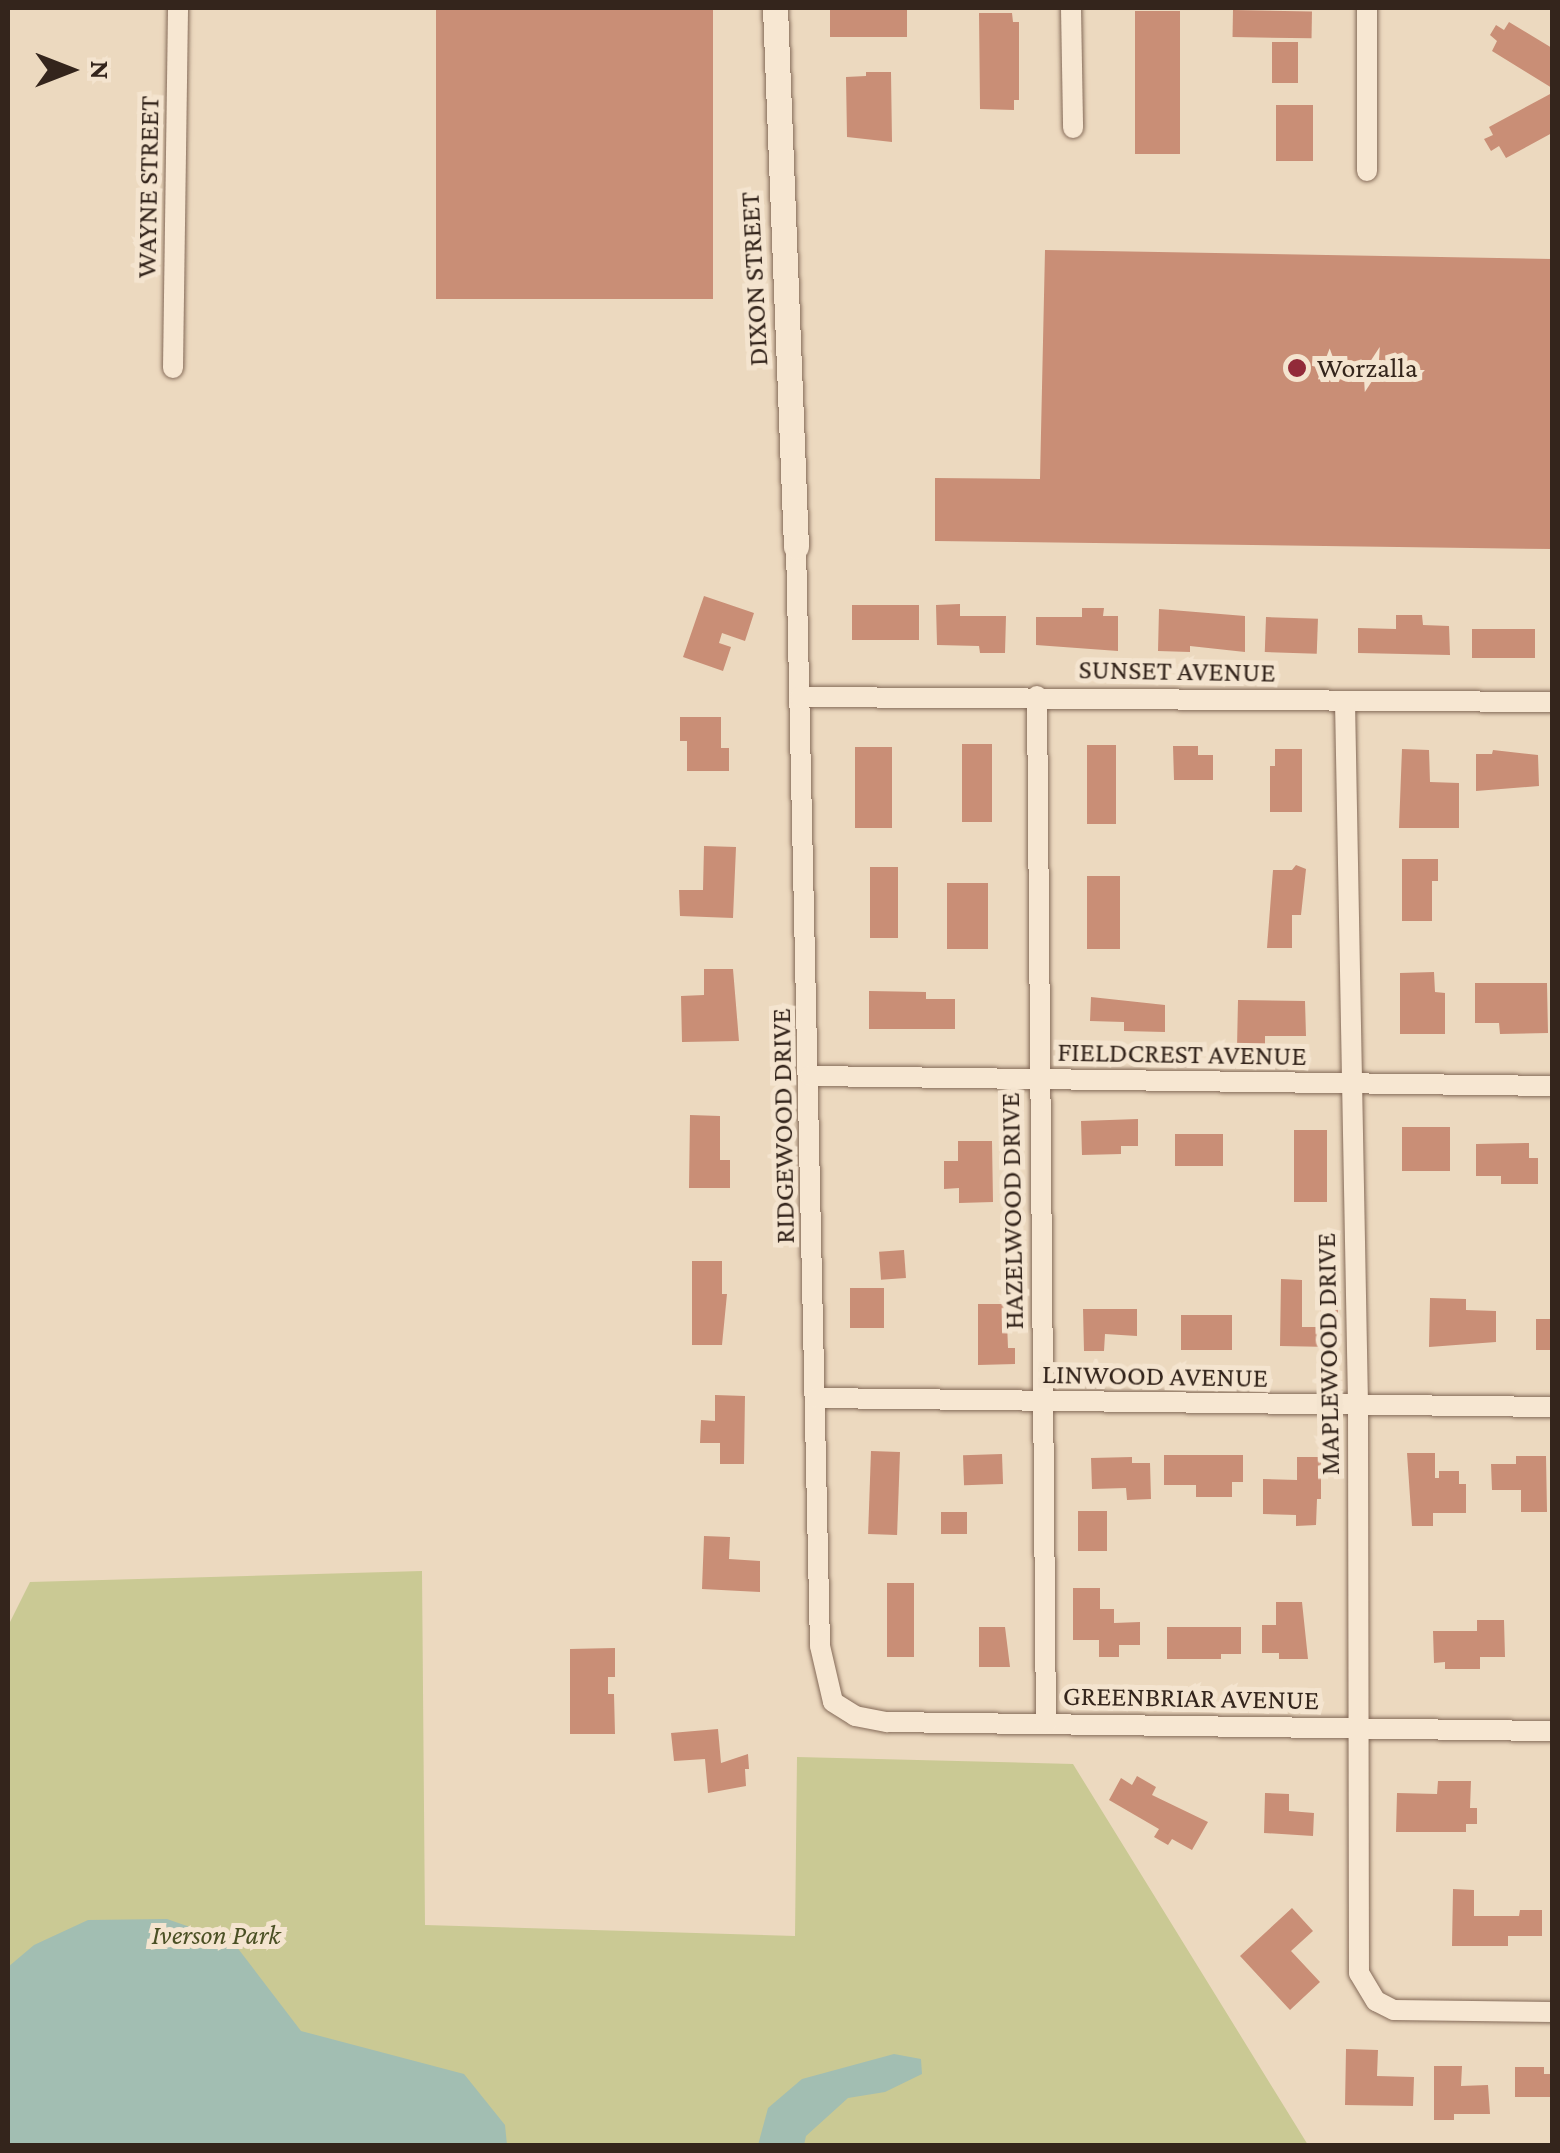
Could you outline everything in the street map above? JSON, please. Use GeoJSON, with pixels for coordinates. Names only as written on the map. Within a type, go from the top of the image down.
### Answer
{"type":"FeatureCollection","features":[{"type":"Feature","properties":{"kind":"street","name":"WAYNE STREET"},"geometry":{"type":"LineString","coordinates":[[173,368],[178,8]]}},
{"type":"Feature","properties":{"kind":"street","name":"DIXON STREET"},"geometry":{"type":"LineString","coordinates":[[775,8],[796,547]]}},
{"type":"Feature","properties":{"kind":"street"},"geometry":{"type":"LineString","coordinates":[[1071,8],[1073,128]]}},
{"type":"Feature","properties":{"kind":"street"},"geometry":{"type":"LineString","coordinates":[[1367,8],[1367,171]]}},
{"type":"Feature","properties":{"kind":"street","name":"RIDGEWOOD DRIVE"},"geometry":{"type":"LineString","coordinates":[[796,547],[820,1646],[833,1702]]}},
{"type":"Feature","properties":{"kind":"street","name":"HAZELWOOD DRIVE"},"geometry":{"type":"LineString","coordinates":[[1037,696],[1037,1079],[1046,1724]]}},
{"type":"Feature","properties":{"kind":"street","name":"SUNSET AVENUE"},"geometry":{"type":"LineString","coordinates":[[800,697],[1552,702]]}},
{"type":"Feature","properties":{"kind":"street","name":"MAPLEWOOD DRIVE"},"geometry":{"type":"LineString","coordinates":[[1345,702],[1349,1084],[1358,1406],[1358,1958],[1362,1983],[1376,2000],[1403,2012],[1552,2012]]}},
{"type":"Feature","properties":{"kind":"street","name":"FIELDCREST AVENUE"},"geometry":{"type":"LineString","coordinates":[[810,1076],[1552,1086]]}},
{"type":"Feature","properties":{"kind":"street","name":"LINWOOD AVENUE"},"geometry":{"type":"LineString","coordinates":[[817,1398],[1552,1407]]}},
{"type":"Feature","properties":{"kind":"street","name":"GREENBRIAR AVENUE"},"geometry":{"type":"LineString","coordinates":[[833,1702],[855,1716],[887,1722],[1552,1732]]}},
{"type":"Feature","properties":{"kind":"green space","name":"Iverson Park"},"geometry":{"type":"Polygon","coordinates":[[[422,1571],[425,1925],[795,1936],[797,1757],[1073,1764],[1308,2145],[8,2145],[8,1626],[30,1582],[422,1571]]]}},
{"type":"Feature","properties":{"kind":"shaded area"},"geometry":{"type":"Polygon","coordinates":[[[167,1919],[233,1942],[301,2031],[464,2074],[505,2125],[507,2145],[8,2145],[8,1967],[34,1945],[88,1920],[167,1919]]]}},
{"type":"Feature","properties":{"kind":"shaded area"},"geometry":{"type":"Polygon","coordinates":[[[894,2054],[921,2059],[922,2074],[885,2092],[848,2098],[806,2136],[804,2145],[758,2145],[768,2108],[802,2079],[894,2054]]]}},
{"type":"Feature","properties":{"kind":"building"},"geometry":{"type":"Polygon","coordinates":[[[436,8],[713,8],[713,299],[436,299],[436,8]]]}},
{"type":"Feature","properties":{"kind":"building"},"geometry":{"type":"Polygon","coordinates":[[[830,8],[907,8],[907,37],[830,37],[830,8]]]}},
{"type":"Feature","properties":{"kind":"building"},"geometry":{"type":"Polygon","coordinates":[[[1233,10],[1312,11],[1312,38],[1233,37],[1233,10]]]}},
{"type":"Feature","properties":{"kind":"building"},"geometry":{"type":"Polygon","coordinates":[[[1135,11],[1180,11],[1180,154],[1135,154],[1135,11]]]}},
{"type":"Feature","properties":{"kind":"building"},"geometry":{"type":"Polygon","coordinates":[[[979,13],[1012,13],[1013,22],[1019,22],[1019,100],[1014,100],[1014,110],[980,109],[979,13]]]}},
{"type":"Feature","properties":{"kind":"building"},"geometry":{"type":"Polygon","coordinates":[[[1509,22],[1552,48],[1552,88],[1492,51],[1497,41],[1490,35],[1496,25],[1504,30],[1509,22]]]}},
{"type":"Feature","properties":{"kind":"building"},"geometry":{"type":"Polygon","coordinates":[[[1272,42],[1298,42],[1298,83],[1272,83],[1272,42]]]}},
{"type":"Feature","properties":{"kind":"building"},"geometry":{"type":"Polygon","coordinates":[[[866,72],[891,72],[892,142],[847,137],[846,77],[866,76],[866,72]]]}},
{"type":"Feature","properties":{"kind":"building"},"geometry":{"type":"Polygon","coordinates":[[[1552,93],[1552,133],[1506,158],[1499,146],[1491,151],[1484,139],[1493,135],[1489,127],[1552,93]]]}},
{"type":"Feature","properties":{"kind":"building"},"geometry":{"type":"Polygon","coordinates":[[[1276,105],[1313,105],[1313,161],[1276,161],[1276,105]]]}},
{"type":"Feature","properties":{"kind":"building","name":"Worzalla"},"geometry":{"type":"Polygon","coordinates":[[[1045,250],[1552,259],[1552,549],[935,541],[935,478],[1040,479],[1045,250]]]}},
{"type":"Feature","properties":{"kind":"building"},"geometry":{"type":"Polygon","coordinates":[[[704,596],[754,613],[745,641],[722,633],[719,643],[731,647],[723,671],[683,657],[704,596]]]}},
{"type":"Feature","properties":{"kind":"building"},"geometry":{"type":"Polygon","coordinates":[[[960,604],[960,616],[1006,616],[1005,653],[980,653],[979,646],[937,645],[936,605],[960,604]]]}},
{"type":"Feature","properties":{"kind":"building"},"geometry":{"type":"Polygon","coordinates":[[[852,605],[919,605],[919,640],[852,640],[852,605]]]}},
{"type":"Feature","properties":{"kind":"building"},"geometry":{"type":"Polygon","coordinates":[[[1082,608],[1104,608],[1103,616],[1118,616],[1118,651],[1036,645],[1036,617],[1082,617],[1082,608]]]}},
{"type":"Feature","properties":{"kind":"building"},"geometry":{"type":"Polygon","coordinates":[[[1159,609],[1245,616],[1245,652],[1190,646],[1190,652],[1158,651],[1159,609]]]}},
{"type":"Feature","properties":{"kind":"building"},"geometry":{"type":"Polygon","coordinates":[[[1396,615],[1422,615],[1423,625],[1449,626],[1450,655],[1358,653],[1358,628],[1396,629],[1396,615]]]}},
{"type":"Feature","properties":{"kind":"building"},"geometry":{"type":"Polygon","coordinates":[[[1266,617],[1318,619],[1317,654],[1265,652],[1266,617]]]}},
{"type":"Feature","properties":{"kind":"building"},"geometry":{"type":"Polygon","coordinates":[[[1472,629],[1535,629],[1535,658],[1472,658],[1472,629]]]}},
{"type":"Feature","properties":{"kind":"building"},"geometry":{"type":"Polygon","coordinates":[[[680,717],[721,717],[721,748],[729,748],[729,771],[687,771],[687,741],[680,741],[680,717]]]}},
{"type":"Feature","properties":{"kind":"building"},"geometry":{"type":"Polygon","coordinates":[[[962,744],[992,744],[992,822],[962,822],[962,744]]]}},
{"type":"Feature","properties":{"kind":"building"},"geometry":{"type":"Polygon","coordinates":[[[1087,745],[1116,745],[1116,824],[1087,824],[1087,745]]]}},
{"type":"Feature","properties":{"kind":"building"},"geometry":{"type":"Polygon","coordinates":[[[1173,746],[1198,746],[1198,755],[1213,755],[1213,780],[1174,780],[1173,746]]]}},
{"type":"Feature","properties":{"kind":"building"},"geometry":{"type":"Polygon","coordinates":[[[855,747],[892,747],[892,828],[855,828],[855,747]]]}},
{"type":"Feature","properties":{"kind":"building"},"geometry":{"type":"Polygon","coordinates":[[[1275,749],[1302,749],[1302,812],[1270,812],[1270,766],[1275,766],[1275,749]]]}},
{"type":"Feature","properties":{"kind":"building"},"geometry":{"type":"Polygon","coordinates":[[[1402,749],[1429,750],[1430,782],[1459,783],[1459,828],[1399,828],[1402,749]]]}},
{"type":"Feature","properties":{"kind":"building"},"geometry":{"type":"Polygon","coordinates":[[[1493,750],[1538,755],[1539,786],[1476,791],[1476,754],[1492,754],[1493,750]]]}},
{"type":"Feature","properties":{"kind":"building"},"geometry":{"type":"Polygon","coordinates":[[[704,846],[736,847],[733,918],[680,916],[679,890],[703,890],[704,846]]]}},
{"type":"Feature","properties":{"kind":"building"},"geometry":{"type":"Polygon","coordinates":[[[1402,859],[1438,859],[1438,881],[1432,881],[1432,921],[1402,921],[1402,859]]]}},
{"type":"Feature","properties":{"kind":"building"},"geometry":{"type":"Polygon","coordinates":[[[1296,865],[1306,869],[1301,915],[1292,915],[1292,948],[1267,948],[1273,870],[1292,870],[1296,865]]]}},
{"type":"Feature","properties":{"kind":"building"},"geometry":{"type":"Polygon","coordinates":[[[870,867],[898,867],[898,938],[870,938],[870,867]]]}},
{"type":"Feature","properties":{"kind":"building"},"geometry":{"type":"Polygon","coordinates":[[[1087,876],[1120,876],[1120,949],[1087,949],[1087,876]]]}},
{"type":"Feature","properties":{"kind":"building"},"geometry":{"type":"Polygon","coordinates":[[[947,883],[988,883],[988,949],[947,949],[947,883]]]}},
{"type":"Feature","properties":{"kind":"building"},"geometry":{"type":"Polygon","coordinates":[[[704,969],[733,969],[739,1041],[682,1042],[681,996],[704,995],[704,969]]]}},
{"type":"Feature","properties":{"kind":"building"},"geometry":{"type":"Polygon","coordinates":[[[1434,972],[1435,992],[1445,993],[1445,1034],[1400,1034],[1400,973],[1434,972]]]}},
{"type":"Feature","properties":{"kind":"building"},"geometry":{"type":"Polygon","coordinates":[[[1475,983],[1547,983],[1548,1033],[1500,1034],[1499,1023],[1475,1023],[1475,983]]]}},
{"type":"Feature","properties":{"kind":"building"},"geometry":{"type":"Polygon","coordinates":[[[869,991],[926,992],[926,999],[955,999],[955,1029],[869,1029],[869,991]]]}},
{"type":"Feature","properties":{"kind":"building"},"geometry":{"type":"Polygon","coordinates":[[[1091,997],[1165,1005],[1165,1032],[1124,1031],[1124,1022],[1090,1021],[1091,997]]]}},
{"type":"Feature","properties":{"kind":"building"},"geometry":{"type":"Polygon","coordinates":[[[1238,1000],[1305,1001],[1306,1036],[1265,1036],[1265,1049],[1237,1048],[1238,1000]]]}},
{"type":"Feature","properties":{"kind":"building"},"geometry":{"type":"Polygon","coordinates":[[[690,1115],[720,1116],[720,1160],[730,1160],[730,1188],[689,1188],[690,1115]]]}},
{"type":"Feature","properties":{"kind":"building"},"geometry":{"type":"Polygon","coordinates":[[[1138,1119],[1138,1146],[1121,1146],[1121,1154],[1082,1155],[1081,1121],[1138,1119]]]}},
{"type":"Feature","properties":{"kind":"building"},"geometry":{"type":"Polygon","coordinates":[[[1402,1127],[1450,1127],[1450,1171],[1402,1171],[1402,1127]]]}},
{"type":"Feature","properties":{"kind":"building"},"geometry":{"type":"Polygon","coordinates":[[[1294,1130],[1327,1130],[1327,1202],[1294,1202],[1294,1130]]]}},
{"type":"Feature","properties":{"kind":"building"},"geometry":{"type":"Polygon","coordinates":[[[1175,1134],[1223,1134],[1223,1166],[1175,1166],[1175,1134]]]}},
{"type":"Feature","properties":{"kind":"building"},"geometry":{"type":"Polygon","coordinates":[[[958,1141],[992,1141],[993,1202],[959,1203],[959,1188],[944,1189],[944,1161],[958,1161],[958,1141]]]}},
{"type":"Feature","properties":{"kind":"building"},"geometry":{"type":"Polygon","coordinates":[[[1529,1143],[1529,1158],[1538,1158],[1538,1184],[1501,1184],[1501,1176],[1476,1176],[1476,1144],[1529,1143]]]}},
{"type":"Feature","properties":{"kind":"building"},"geometry":{"type":"Polygon","coordinates":[[[904,1250],[906,1278],[881,1280],[879,1252],[904,1250]]]}},
{"type":"Feature","properties":{"kind":"building"},"geometry":{"type":"Polygon","coordinates":[[[692,1261],[722,1261],[722,1294],[727,1294],[722,1345],[692,1345],[692,1261]]]}},
{"type":"Feature","properties":{"kind":"building"},"geometry":{"type":"Polygon","coordinates":[[[1281,1279],[1302,1280],[1302,1327],[1320,1327],[1320,1309],[1338,1309],[1338,1335],[1331,1335],[1331,1347],[1280,1346],[1281,1279]]]}},
{"type":"Feature","properties":{"kind":"building"},"geometry":{"type":"Polygon","coordinates":[[[850,1288],[884,1288],[884,1328],[850,1328],[850,1288]]]}},
{"type":"Feature","properties":{"kind":"building"},"geometry":{"type":"Polygon","coordinates":[[[1430,1298],[1466,1299],[1466,1310],[1496,1311],[1496,1342],[1429,1347],[1430,1298]]]}},
{"type":"Feature","properties":{"kind":"building"},"geometry":{"type":"Polygon","coordinates":[[[978,1304],[1015,1304],[1015,1322],[1007,1322],[1008,1348],[1015,1348],[1015,1364],[978,1365],[978,1304]]]}},
{"type":"Feature","properties":{"kind":"building"},"geometry":{"type":"Polygon","coordinates":[[[1083,1309],[1137,1309],[1137,1336],[1105,1334],[1104,1351],[1084,1351],[1083,1309]]]}},
{"type":"Feature","properties":{"kind":"building"},"geometry":{"type":"Polygon","coordinates":[[[1181,1315],[1232,1315],[1232,1350],[1181,1350],[1181,1315]]]}},
{"type":"Feature","properties":{"kind":"building"},"geometry":{"type":"Polygon","coordinates":[[[1536,1319],[1552,1319],[1552,1350],[1536,1350],[1536,1319]]]}},
{"type":"Feature","properties":{"kind":"building"},"geometry":{"type":"Polygon","coordinates":[[[715,1395],[745,1396],[744,1464],[720,1464],[720,1443],[700,1443],[701,1420],[715,1421],[715,1395]]]}},
{"type":"Feature","properties":{"kind":"building"},"geometry":{"type":"Polygon","coordinates":[[[871,1451],[900,1452],[897,1535],[868,1534],[871,1451]]]}},
{"type":"Feature","properties":{"kind":"building"},"geometry":{"type":"Polygon","coordinates":[[[1407,1453],[1435,1453],[1435,1478],[1439,1478],[1439,1471],[1459,1471],[1459,1484],[1466,1484],[1466,1513],[1433,1513],[1433,1526],[1412,1526],[1407,1453]]]}},
{"type":"Feature","properties":{"kind":"building"},"geometry":{"type":"Polygon","coordinates":[[[1002,1454],[1003,1484],[964,1485],[963,1455],[1002,1454]]]}},
{"type":"Feature","properties":{"kind":"building"},"geometry":{"type":"Polygon","coordinates":[[[1164,1455],[1243,1455],[1243,1482],[1232,1482],[1232,1497],[1196,1497],[1196,1485],[1164,1485],[1164,1455]]]}},
{"type":"Feature","properties":{"kind":"building"},"geometry":{"type":"Polygon","coordinates":[[[1516,1456],[1546,1456],[1547,1512],[1521,1512],[1521,1490],[1492,1490],[1491,1464],[1516,1464],[1516,1456]]]}},
{"type":"Feature","properties":{"kind":"building"},"geometry":{"type":"Polygon","coordinates":[[[1132,1457],[1132,1463],[1150,1463],[1151,1499],[1127,1500],[1126,1488],[1092,1489],[1091,1458],[1132,1457]]]}},
{"type":"Feature","properties":{"kind":"building"},"geometry":{"type":"Polygon","coordinates":[[[1297,1457],[1321,1457],[1321,1499],[1317,1499],[1316,1525],[1296,1526],[1296,1515],[1263,1514],[1263,1479],[1297,1480],[1297,1457]]]}},
{"type":"Feature","properties":{"kind":"building"},"geometry":{"type":"Polygon","coordinates":[[[1078,1511],[1107,1511],[1107,1551],[1078,1551],[1078,1511]]]}},
{"type":"Feature","properties":{"kind":"building"},"geometry":{"type":"Polygon","coordinates":[[[941,1512],[967,1512],[967,1534],[941,1534],[941,1512]]]}},
{"type":"Feature","properties":{"kind":"building"},"geometry":{"type":"Polygon","coordinates":[[[704,1536],[730,1537],[729,1559],[760,1561],[760,1592],[702,1589],[704,1536]]]}},
{"type":"Feature","properties":{"kind":"building"},"geometry":{"type":"Polygon","coordinates":[[[887,1583],[914,1583],[914,1657],[887,1657],[887,1583]]]}},
{"type":"Feature","properties":{"kind":"building"},"geometry":{"type":"Polygon","coordinates":[[[1073,1588],[1100,1588],[1100,1609],[1114,1609],[1114,1623],[1140,1622],[1140,1645],[1119,1645],[1119,1657],[1099,1657],[1099,1640],[1073,1640],[1073,1588]]]}},
{"type":"Feature","properties":{"kind":"building"},"geometry":{"type":"Polygon","coordinates":[[[1276,1602],[1302,1602],[1308,1659],[1279,1659],[1279,1653],[1262,1653],[1262,1625],[1276,1625],[1276,1602]]]}},
{"type":"Feature","properties":{"kind":"building"},"geometry":{"type":"Polygon","coordinates":[[[1477,1620],[1504,1620],[1505,1657],[1480,1657],[1480,1669],[1445,1669],[1445,1662],[1434,1663],[1433,1631],[1477,1631],[1477,1620]]]}},
{"type":"Feature","properties":{"kind":"building"},"geometry":{"type":"Polygon","coordinates":[[[979,1627],[1005,1627],[1010,1667],[979,1667],[979,1627]]]}},
{"type":"Feature","properties":{"kind":"building"},"geometry":{"type":"Polygon","coordinates":[[[1167,1627],[1241,1627],[1241,1654],[1221,1654],[1221,1659],[1167,1659],[1167,1627]]]}},
{"type":"Feature","properties":{"kind":"building"},"geometry":{"type":"Polygon","coordinates":[[[615,1648],[615,1677],[608,1677],[608,1694],[614,1694],[615,1734],[570,1734],[570,1649],[615,1648]]]}},
{"type":"Feature","properties":{"kind":"building"},"geometry":{"type":"Polygon","coordinates":[[[718,1729],[721,1763],[748,1754],[749,1769],[745,1769],[746,1786],[708,1793],[705,1759],[674,1761],[671,1733],[718,1729]]]}},
{"type":"Feature","properties":{"kind":"building"},"geometry":{"type":"Polygon","coordinates":[[[1137,1776],[1156,1787],[1152,1795],[1208,1822],[1192,1850],[1172,1839],[1168,1845],[1154,1837],[1159,1829],[1109,1800],[1121,1778],[1132,1785],[1137,1776]]]}},
{"type":"Feature","properties":{"kind":"building"},"geometry":{"type":"Polygon","coordinates":[[[1438,1781],[1471,1781],[1470,1808],[1477,1808],[1477,1824],[1466,1824],[1466,1832],[1396,1832],[1397,1793],[1437,1794],[1438,1781]]]}},
{"type":"Feature","properties":{"kind":"building"},"geometry":{"type":"Polygon","coordinates":[[[1265,1793],[1289,1794],[1289,1811],[1314,1813],[1313,1836],[1264,1833],[1265,1793]]]}},
{"type":"Feature","properties":{"kind":"building"},"geometry":{"type":"Polygon","coordinates":[[[1453,1889],[1474,1890],[1474,1916],[1519,1916],[1520,1910],[1542,1910],[1542,1936],[1508,1936],[1508,1946],[1452,1946],[1453,1889]]]}},
{"type":"Feature","properties":{"kind":"building"},"geometry":{"type":"Polygon","coordinates":[[[1292,1908],[1313,1931],[1291,1951],[1320,1982],[1290,2010],[1240,1956],[1292,1908]]]}},
{"type":"Feature","properties":{"kind":"building"},"geometry":{"type":"Polygon","coordinates":[[[1346,2049],[1378,2050],[1377,2076],[1414,2077],[1413,2106],[1345,2105],[1346,2049]]]}},
{"type":"Feature","properties":{"kind":"building"},"geometry":{"type":"Polygon","coordinates":[[[1434,2066],[1462,2066],[1461,2086],[1488,2085],[1490,2114],[1454,2114],[1454,2120],[1434,2120],[1434,2066]]]}},
{"type":"Feature","properties":{"kind":"building"},"geometry":{"type":"Polygon","coordinates":[[[1515,2067],[1544,2067],[1544,2074],[1552,2074],[1552,2097],[1515,2097],[1515,2067]]]}},
{"type":"Feature","properties":{"kind":"place","name":"Worzalla"},"geometry":{"type":"Point","coordinates":[1297,368]}}]}
